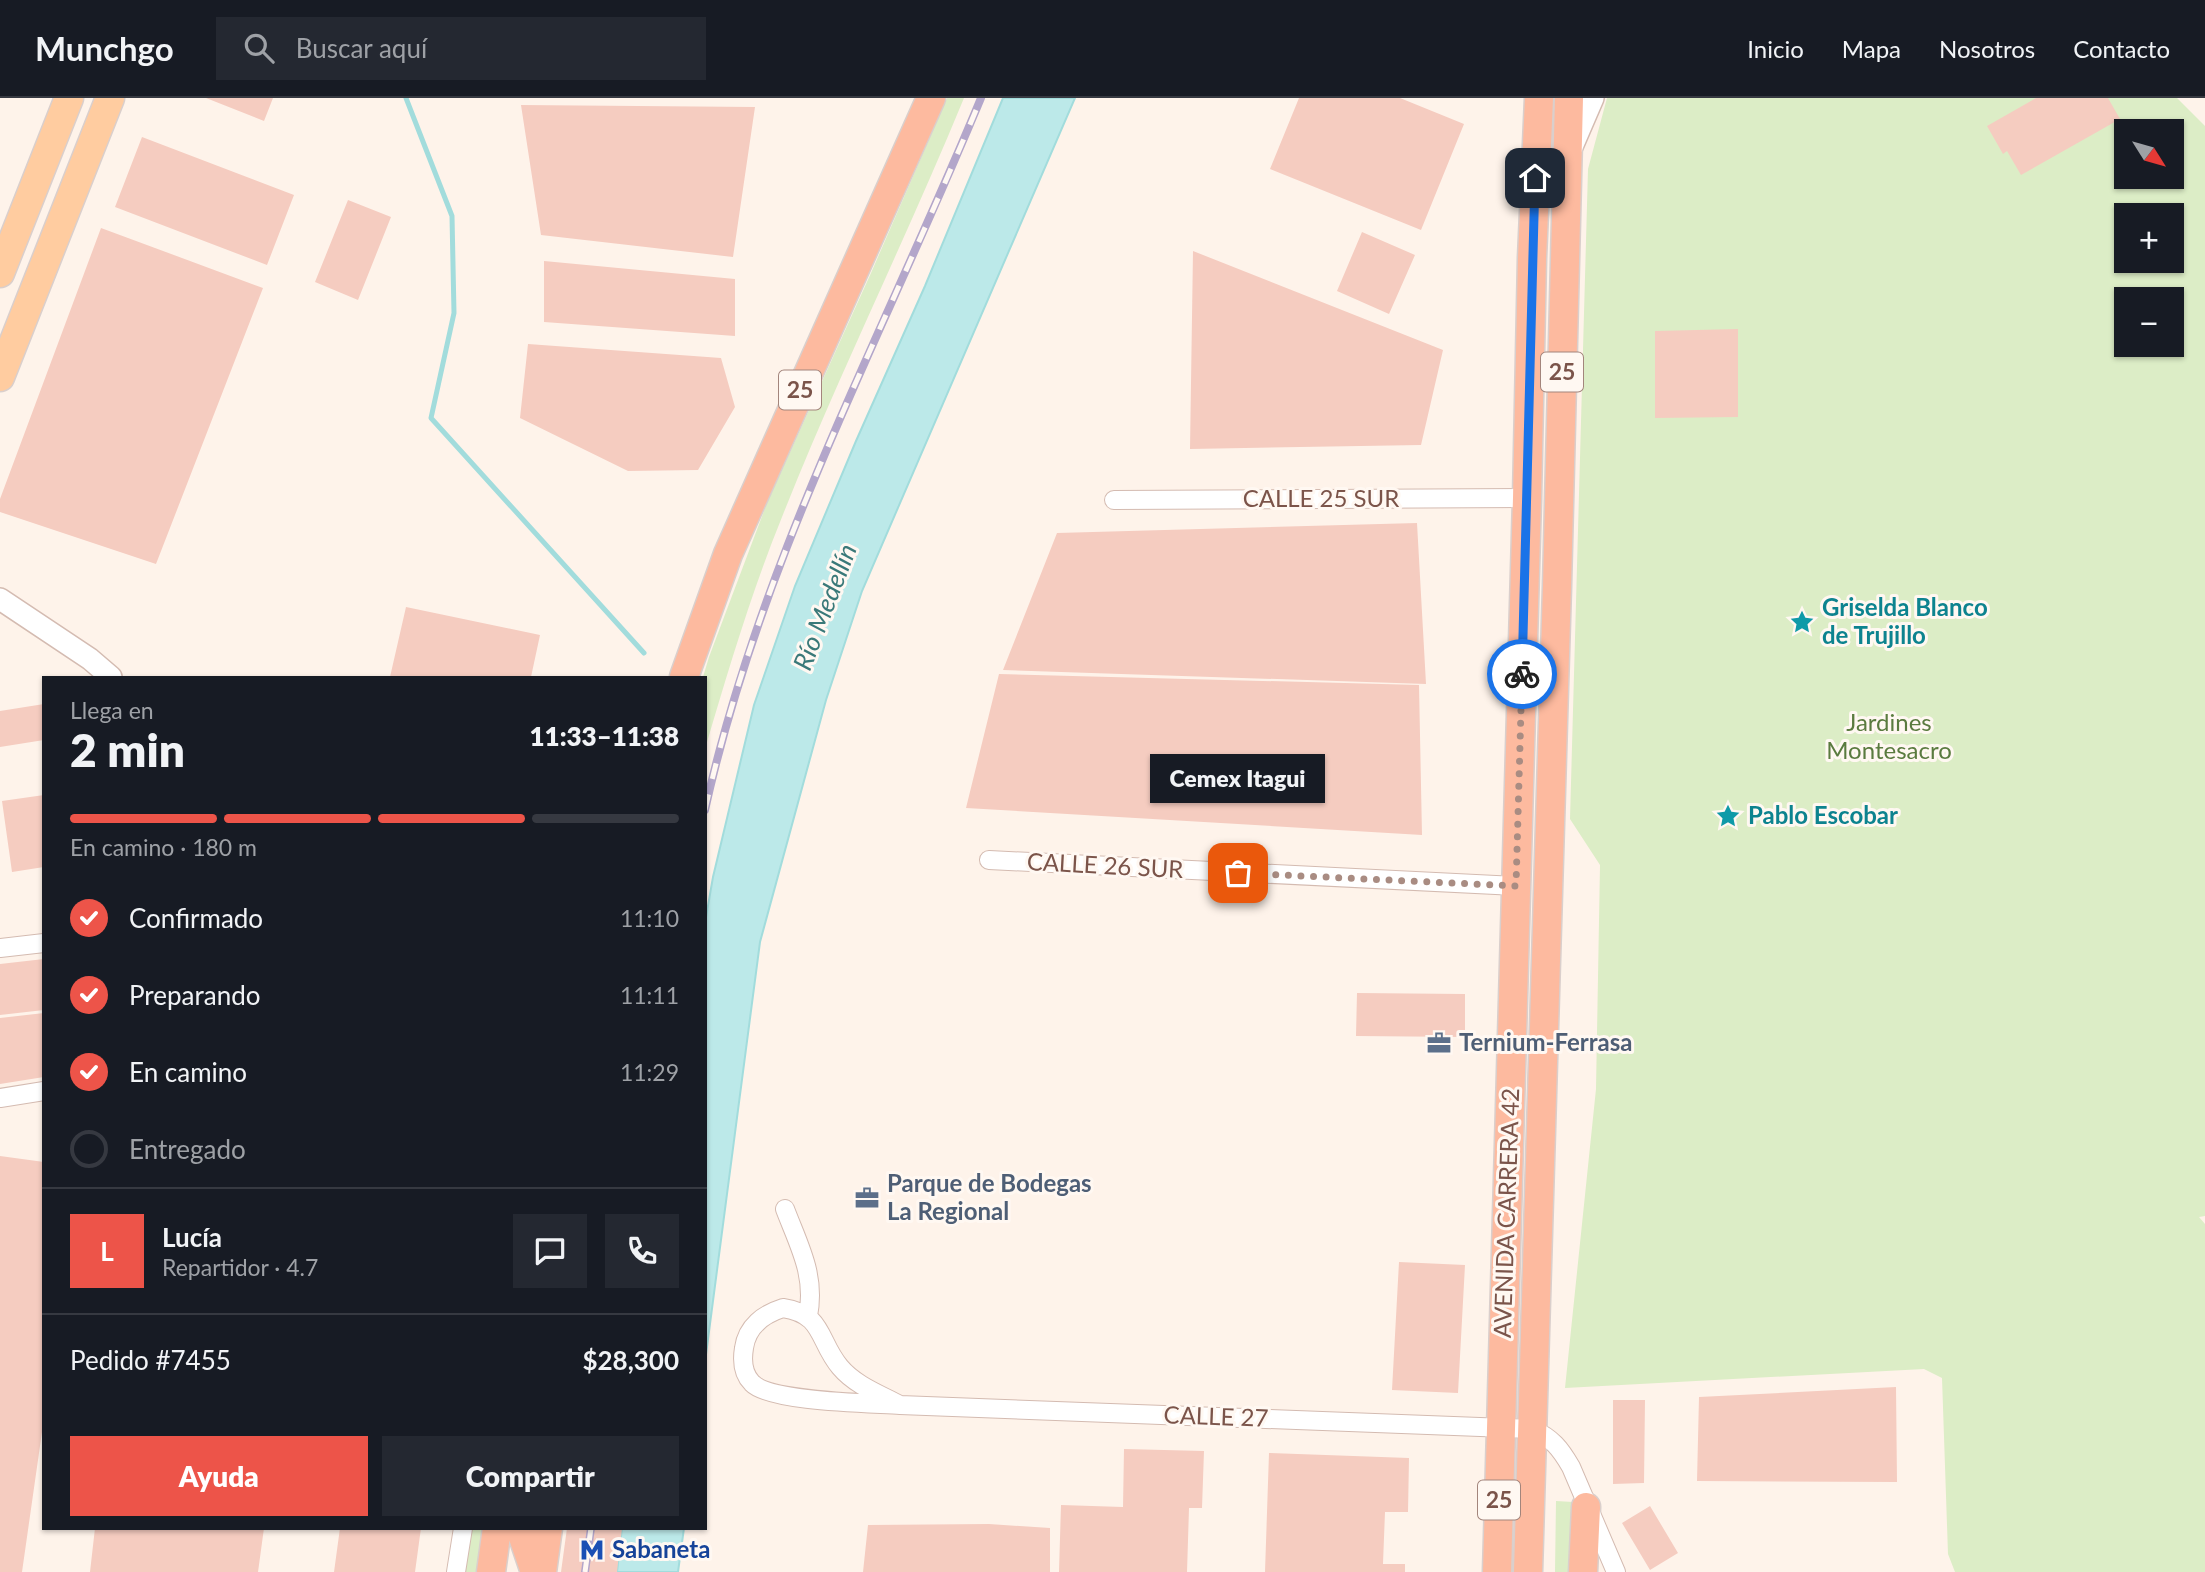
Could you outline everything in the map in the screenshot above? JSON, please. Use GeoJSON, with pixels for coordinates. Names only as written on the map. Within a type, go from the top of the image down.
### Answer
{"type":"FeatureCollection","features":[{"type":"Feature","properties":{"kind":"highway","name":"25"},"geometry":{"type":"LineString","coordinates":[[684,676],[728,554],[931,98]]}},
{"type":"Feature","properties":{"kind":"highway","name":"AVENIDA CARRERA 42"},"geometry":{"type":"LineString","coordinates":[[1497,1572],[1538,98]]}},
{"type":"Feature","properties":{"kind":"highway","name":"AVENIDA CARRERA 42"},"geometry":{"type":"LineString","coordinates":[[1528,1572],[1569,98]]}},
{"type":"Feature","properties":{"kind":"highway"},"geometry":{"type":"LineString","coordinates":[[1522,688],[1557,586]]}},
{"type":"Feature","properties":{"kind":"highway"},"geometry":{"type":"LineString","coordinates":[[1583,1572],[1586,1507]]}},
{"type":"Feature","properties":{"kind":"highway"},"geometry":{"type":"LineString","coordinates":[[491,1572],[497,1530]]}},
{"type":"Feature","properties":{"kind":"highway"},"geometry":{"type":"LineString","coordinates":[[521,1530],[535,1572]]}},
{"type":"Feature","properties":{"kind":"highway"},"geometry":{"type":"LineString","coordinates":[[542,1572],[548,1530]]}},
{"type":"Feature","properties":{"kind":"main road"},"geometry":{"type":"LineString","coordinates":[[0,272],[69,98]]}},
{"type":"Feature","properties":{"kind":"main road"},"geometry":{"type":"LineString","coordinates":[[0,377],[110,98]]}},
{"type":"Feature","properties":{"kind":"street"},"geometry":{"type":"LineString","coordinates":[[1568,157],[1593,98]]}},
{"type":"Feature","properties":{"kind":"street","name":"CALLE 25 SUR"},"geometry":{"type":"LineString","coordinates":[[1114,500],[1527,498]]}},
{"type":"Feature","properties":{"kind":"street"},"geometry":{"type":"LineString","coordinates":[[0,599],[90,659],[110,676]]}},
{"type":"Feature","properties":{"kind":"street","name":"CALLE 26 SUR"},"geometry":{"type":"LineString","coordinates":[[989,860],[1516,886]]}},
{"type":"Feature","properties":{"kind":"street"},"geometry":{"type":"LineString","coordinates":[[0,948],[42,943]]}},
{"type":"Feature","properties":{"kind":"street"},"geometry":{"type":"LineString","coordinates":[[0,1098],[42,1091]]}},
{"type":"Feature","properties":{"kind":"street"},"geometry":{"type":"LineString","coordinates":[[785,1209],[809,1271],[811,1300],[808,1316]]}},
{"type":"Feature","properties":{"kind":"street","name":"CALLE 27"},"geometry":{"type":"LineString","coordinates":[[900,1405],[853,1380],[839,1367],[827,1348],[819,1327],[808,1316],[796,1310],[783,1308],[766,1314],[750,1331],[744,1345],[742,1367],[751,1382],[763,1391],[791,1396],[900,1405],[1532,1429]]}},
{"type":"Feature","properties":{"kind":"street"},"geometry":{"type":"LineString","coordinates":[[1532,1429],[1555,1442],[1562,1451],[1616,1572]]}},
{"type":"Feature","properties":{"kind":"street"},"geometry":{"type":"LineString","coordinates":[[456,1572],[463,1530]]}},
{"type":"Feature","properties":{"kind":"green space"},"geometry":{"type":"Polygon","coordinates":[[[947,98],[964,98],[782,517],[750,603],[707,742],[707,676],[703,676],[709,657],[767,503],[947,98]]]}},
{"type":"Feature","properties":{"kind":"green space","name":"Jardines Montesacro"},"geometry":{"type":"Polygon","coordinates":[[[1607,98],[2177,98],[2205,126],[2205,1216],[2199,1217],[2205,1224],[2205,1572],[1955,1572],[1948,1554],[1942,1378],[1924,1369],[1565,1388],[1596,1089],[1600,865],[1570,819],[1588,169],[1607,98]]]}},
{"type":"Feature","properties":{"kind":"green space"},"geometry":{"type":"Polygon","coordinates":[[[1556,1501],[1573,1502],[1571,1572],[1555,1572],[1556,1501]]]}},
{"type":"Feature","properties":{"kind":"green space"},"geometry":{"type":"Polygon","coordinates":[[[470,1530],[484,1530],[478,1572],[459,1572],[464,1535],[470,1530]]]}},
{"type":"Feature","properties":{"kind":"water","name":"Río Medellín"},"geometry":{"type":"Polygon","coordinates":[[[1003,98],[1075,98],[862,591],[826,700],[760,942],[707,1347],[707,912],[713,877],[754,705],[795,586],[1003,98]]]}},
{"type":"Feature","properties":{"kind":"water"},"geometry":{"type":"Polygon","coordinates":[[[622,1530],[684,1530],[678,1572],[617,1572],[622,1530]]]}},
{"type":"Feature","properties":{"kind":"building"},"geometry":{"type":"Polygon","coordinates":[[[206,98],[273,98],[264,121],[206,98]]]}},
{"type":"Feature","properties":{"kind":"building"},"geometry":{"type":"Polygon","coordinates":[[[1299,98],[1400,98],[1464,124],[1421,230],[1270,169],[1299,98]]]}},
{"type":"Feature","properties":{"kind":"building"},"geometry":{"type":"Polygon","coordinates":[[[2036,98],[2108,98],[2120,119],[2114,119],[2114,122],[2021,175],[2007,151],[2003,154],[1987,126],[2036,98]]]}},
{"type":"Feature","properties":{"kind":"building"},"geometry":{"type":"Polygon","coordinates":[[[521,105],[755,107],[733,257],[541,235],[521,105]]]}},
{"type":"Feature","properties":{"kind":"building"},"geometry":{"type":"Polygon","coordinates":[[[142,137],[294,195],[267,265],[115,207],[142,137]]]}},
{"type":"Feature","properties":{"kind":"building"},"geometry":{"type":"Polygon","coordinates":[[[348,200],[391,217],[358,300],[315,282],[348,200]]]}},
{"type":"Feature","properties":{"kind":"building"},"geometry":{"type":"Polygon","coordinates":[[[101,228],[263,288],[156,564],[0,512],[0,499],[101,228]]]}},
{"type":"Feature","properties":{"kind":"building"},"geometry":{"type":"Polygon","coordinates":[[[1362,232],[1415,255],[1389,314],[1337,291],[1362,232]]]}},
{"type":"Feature","properties":{"kind":"building"},"geometry":{"type":"Polygon","coordinates":[[[1193,251],[1443,350],[1421,445],[1190,449],[1193,251]]]}},
{"type":"Feature","properties":{"kind":"building"},"geometry":{"type":"Polygon","coordinates":[[[544,261],[735,279],[735,336],[544,322],[544,261]]]}},
{"type":"Feature","properties":{"kind":"building"},"geometry":{"type":"Polygon","coordinates":[[[1738,329],[1738,417],[1655,418],[1655,331],[1738,329]]]}},
{"type":"Feature","properties":{"kind":"building"},"geometry":{"type":"Polygon","coordinates":[[[528,344],[721,358],[735,407],[698,470],[628,471],[520,418],[528,344]]]}},
{"type":"Feature","properties":{"kind":"building"},"geometry":{"type":"Polygon","coordinates":[[[1417,523],[1426,684],[1003,670],[1057,533],[1417,523]]]}},
{"type":"Feature","properties":{"kind":"building"},"geometry":{"type":"Polygon","coordinates":[[[406,607],[540,635],[531,676],[390,676],[406,607]]]}},
{"type":"Feature","properties":{"kind":"building"},"geometry":{"type":"Polygon","coordinates":[[[999,674],[1419,685],[1422,835],[966,808],[999,674]]]}},
{"type":"Feature","properties":{"kind":"building"},"geometry":{"type":"Polygon","coordinates":[[[42,704],[42,740],[0,747],[0,711],[42,704]]]}},
{"type":"Feature","properties":{"kind":"building"},"geometry":{"type":"Polygon","coordinates":[[[42,795],[42,867],[12,872],[2,801],[42,795]]]}},
{"type":"Feature","properties":{"kind":"building"},"geometry":{"type":"Polygon","coordinates":[[[42,959],[42,1010],[0,1015],[0,964],[42,959]]]}},
{"type":"Feature","properties":{"kind":"building"},"geometry":{"type":"Polygon","coordinates":[[[1357,993],[1465,994],[1465,1037],[1356,1036],[1357,993]]]}},
{"type":"Feature","properties":{"kind":"building"},"geometry":{"type":"Polygon","coordinates":[[[42,1013],[42,1077],[0,1084],[0,1018],[42,1013]]]}},
{"type":"Feature","properties":{"kind":"building"},"geometry":{"type":"Polygon","coordinates":[[[0,1156],[42,1162],[42,1432],[22,1572],[0,1572],[0,1156]]]}},
{"type":"Feature","properties":{"kind":"building"},"geometry":{"type":"Polygon","coordinates":[[[1399,1262],[1465,1265],[1458,1393],[1392,1390],[1399,1262]]]}},
{"type":"Feature","properties":{"kind":"building"},"geometry":{"type":"Polygon","coordinates":[[[1896,1387],[1897,1482],[1697,1481],[1699,1397],[1896,1387]]]}},
{"type":"Feature","properties":{"kind":"building"},"geometry":{"type":"Polygon","coordinates":[[[1613,1400],[1645,1400],[1644,1483],[1613,1484],[1613,1400]]]}},
{"type":"Feature","properties":{"kind":"building"},"geometry":{"type":"Polygon","coordinates":[[[1124,1449],[1204,1451],[1202,1508],[1189,1508],[1187,1572],[1059,1572],[1061,1505],[1123,1507],[1124,1449]]]}},
{"type":"Feature","properties":{"kind":"building"},"geometry":{"type":"Polygon","coordinates":[[[1269,1453],[1409,1458],[1408,1512],[1385,1512],[1383,1564],[1405,1564],[1405,1572],[1265,1572],[1269,1453]]]}},
{"type":"Feature","properties":{"kind":"building"},"geometry":{"type":"Polygon","coordinates":[[[1650,1506],[1678,1553],[1650,1570],[1622,1523],[1650,1506]]]}},
{"type":"Feature","properties":{"kind":"building"},"geometry":{"type":"Polygon","coordinates":[[[989,1524],[1050,1528],[1050,1572],[863,1572],[868,1525],[989,1524]]]}},
{"type":"Feature","properties":{"kind":"building"},"geometry":{"type":"Polygon","coordinates":[[[95,1530],[264,1530],[258,1572],[90,1572],[95,1530]]]}},
{"type":"Feature","properties":{"kind":"building"},"geometry":{"type":"Polygon","coordinates":[[[340,1530],[421,1530],[415,1572],[334,1572],[340,1530]]]}},
{"type":"Feature","properties":{"kind":"building","name":"Sabaneta"},"geometry":{"type":"Polygon","coordinates":[[[567,1530],[622,1530],[617,1572],[561,1572],[567,1530]]]}},
{"type":"Feature","properties":{"kind":"waterway"},"geometry":{"type":"LineString","coordinates":[[406,98],[452,216],[454,313],[431,418],[644,653]]}},
{"type":"Feature","properties":{"kind":"railway"},"geometry":{"type":"LineString","coordinates":[[707,802],[729,717],[758,626],[791,537],[827,448],[981,98]]}},
{"type":"Feature","properties":{"kind":"railway"},"geometry":{"type":"LineString","coordinates":[[585,1572],[591,1530]]}},
{"type":"Feature","properties":{"kind":"way so far"},"geometry":{"type":"LineString","coordinates":[[1238,873],[1516,886],[1522,674]]}},
{"type":"Feature","properties":{"kind":"place","name":"Griselda Blanco de Trujillo"},"geometry":{"type":"Point","coordinates":[1802,622]}},
{"type":"Feature","properties":{"kind":"place","name":"Pablo Escobar"},"geometry":{"type":"Point","coordinates":[1728,816]}},
{"type":"Feature","properties":{"kind":"place","name":"Cemex Itagui"},"geometry":{"type":"Point","coordinates":[1238,873]}},
{"type":"Feature","properties":{"kind":"place","name":"Ternium-Ferrasa"},"geometry":{"type":"Point","coordinates":[1439,1043]}},
{"type":"Feature","properties":{"kind":"place","name":"Parque de Bodegas La Regional"},"geometry":{"type":"Point","coordinates":[867,1198]}},
{"type":"Feature","properties":{"kind":"place","name":"Sabaneta"},"geometry":{"type":"Point","coordinates":[592,1550]}},
{"type":"Feature","properties":{"kind":"route"},"geometry":{"type":"LineString","coordinates":[[1522,674],[1535,178]]}}]}
